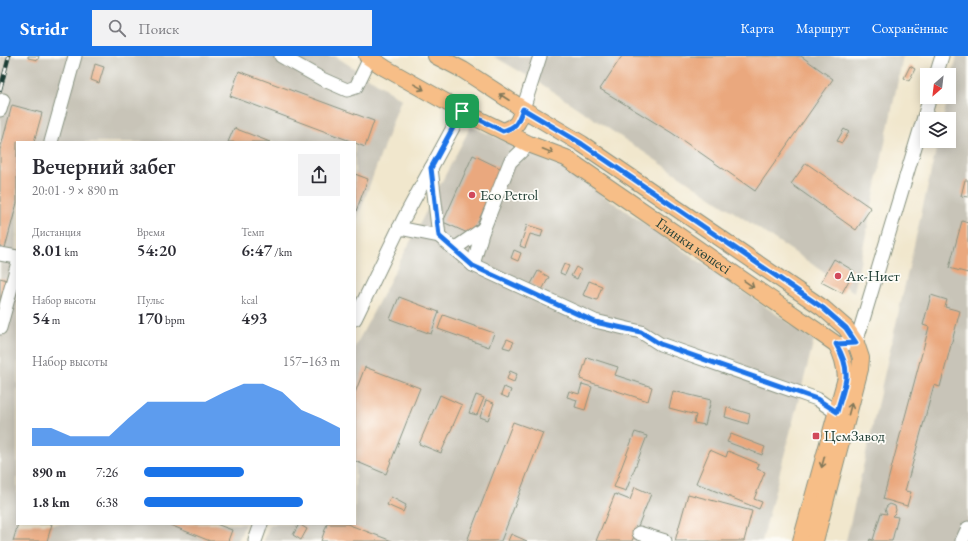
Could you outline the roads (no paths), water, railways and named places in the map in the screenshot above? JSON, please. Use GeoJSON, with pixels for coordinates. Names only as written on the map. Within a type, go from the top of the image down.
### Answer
{"type":"FeatureCollection","features":[{"type":"Feature","properties":{"kind":"main road","name":"Глинки көшесі"},"geometry":{"type":"LineString","coordinates":[[436,56],[463,70],[523,109],[582,144],[823,308],[846,328],[856,343],[861,358],[860,369],[815,541]]}},
{"type":"Feature","properties":{"kind":"main road","name":"Глинки көшесі"},"geometry":{"type":"LineString","coordinates":[[376,59],[462,111],[529,144],[566,158],[836,344]]}},
{"type":"Feature","properties":{"kind":"main road"},"geometry":{"type":"LineString","coordinates":[[503,131],[516,125],[523,109]]}},
{"type":"Feature","properties":{"kind":"main road"},"geometry":{"type":"LineString","coordinates":[[801,541],[846,378],[846,367],[843,357],[836,344]]}},
{"type":"Feature","properties":{"kind":"lane"},"geometry":{"type":"LineString","coordinates":[[51,141],[75,56]]}},
{"type":"Feature","properties":{"kind":"lane"},"geometry":{"type":"LineString","coordinates":[[281,56],[322,79],[346,90],[356,87],[376,59]]}},
{"type":"Feature","properties":{"kind":"lane"},"geometry":{"type":"LineString","coordinates":[[523,109],[540,56]]}},
{"type":"Feature","properties":{"kind":"lane"},"geometry":{"type":"LineString","coordinates":[[938,68],[942,56]]}},
{"type":"Feature","properties":{"kind":"lane"},"geometry":{"type":"LineString","coordinates":[[836,344],[856,343],[928,104]]}},
{"type":"Feature","properties":{"kind":"lane"},"geometry":{"type":"LineString","coordinates":[[356,317],[399,228],[462,111]]}},
{"type":"Feature","properties":{"kind":"lane"},"geometry":{"type":"LineString","coordinates":[[473,266],[483,228],[510,162],[529,144]]}},
{"type":"Feature","properties":{"kind":"lane"},"geometry":{"type":"LineString","coordinates":[[431,168],[439,236]]}},
{"type":"Feature","properties":{"kind":"lane"},"geometry":{"type":"LineString","coordinates":[[399,228],[439,236],[473,266],[595,322],[641,332],[660,344],[817,399],[837,412]]}},
{"type":"Feature","properties":{"kind":"lane"},"geometry":{"type":"LineString","coordinates":[[454,249],[483,228]]}},
{"type":"Feature","properties":{"kind":"lane"},"geometry":{"type":"LineString","coordinates":[[0,254],[16,257]]}},
{"type":"Feature","properties":{"kind":"lane"},"geometry":{"type":"LineString","coordinates":[[0,328],[16,270]]}},
{"type":"Feature","properties":{"kind":"lane"},"geometry":{"type":"LineString","coordinates":[[255,541],[261,525]]}},
{"type":"Feature","properties":{"kind":"lane"},"geometry":{"type":"LineString","coordinates":[[962,541],[968,528]]}},
{"type":"Feature","properties":{"kind":"lane"},"geometry":{"type":"LineString","coordinates":[[639,533],[665,541]]}},
{"type":"Feature","properties":{"kind":"railway"},"geometry":{"type":"LineString","coordinates":[[0,90],[9,56]]}},
{"type":"Feature","properties":{"kind":"place","name":"Eco Petrol"},"geometry":{"type":"Point","coordinates":[472,195]}},
{"type":"Feature","properties":{"kind":"place","name":"Ак-Ниет"},"geometry":{"type":"Point","coordinates":[838,276]}},
{"type":"Feature","properties":{"kind":"place","name":"ЦемЗавод"},"geometry":{"type":"Point","coordinates":[816,436]}}]}
